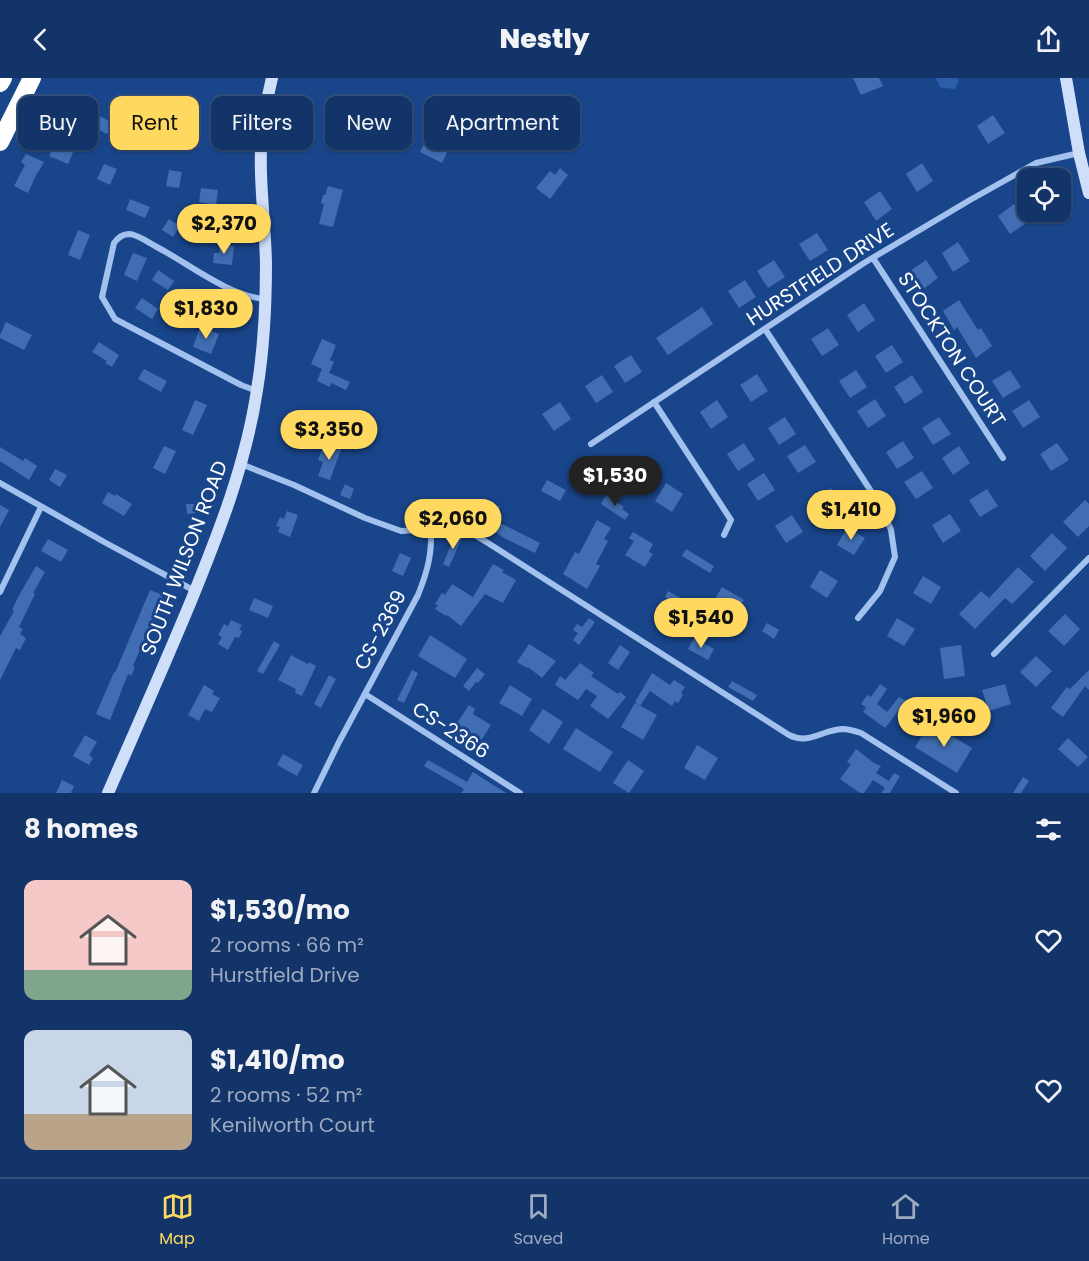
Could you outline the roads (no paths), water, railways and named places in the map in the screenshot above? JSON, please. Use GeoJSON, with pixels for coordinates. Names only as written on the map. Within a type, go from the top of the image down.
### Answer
{"type":"FeatureCollection","features":[{"type":"Feature","properties":{"kind":"highway"},"geometry":{"type":"LineString","coordinates":[[0,83],[3,78]]}},
{"type":"Feature","properties":{"kind":"highway"},"geometry":{"type":"LineString","coordinates":[[0,142],[32,78]]}},
{"type":"Feature","properties":{"kind":"main road","name":"SOUTH WILSON ROAD"},"geometry":{"type":"LineString","coordinates":[[108,793],[211,553],[230,502],[249,436],[262,356],[266,299],[261,157],[262,131],[273,78]]}},
{"type":"Feature","properties":{"kind":"main road"},"geometry":{"type":"LineString","coordinates":[[1066,78],[1079,153],[1089,193]]}},
{"type":"Feature","properties":{"kind":"street","name":"HURSTFIELD DRIVE"},"geometry":{"type":"LineString","coordinates":[[591,444],[873,258],[996,184],[1036,163],[1079,153]]}},
{"type":"Feature","properties":{"kind":"street"},"geometry":{"type":"LineString","coordinates":[[257,391],[241,385],[115,319],[102,297],[114,243],[123,235],[129,234],[165,251],[234,290],[252,298],[266,299]]}},
{"type":"Feature","properties":{"kind":"street","name":"STOCKTON COURT"},"geometry":{"type":"LineString","coordinates":[[873,258],[1003,458]]}},
{"type":"Feature","properties":{"kind":"street"},"geometry":{"type":"LineString","coordinates":[[765,329],[882,508],[891,530],[895,557],[880,591],[858,618]]}},
{"type":"Feature","properties":{"kind":"street"},"geometry":{"type":"LineString","coordinates":[[654,402],[731,520],[724,535]]}},
{"type":"Feature","properties":{"kind":"street"},"geometry":{"type":"LineString","coordinates":[[242,464],[365,518],[401,531],[443,524],[458,525],[789,735],[803,739],[834,730],[852,730],[956,793]]}},
{"type":"Feature","properties":{"kind":"street"},"geometry":{"type":"LineString","coordinates":[[0,483],[195,591]]}},
{"type":"Feature","properties":{"kind":"street"},"geometry":{"type":"LineString","coordinates":[[0,592],[41,507]]}},
{"type":"Feature","properties":{"kind":"street","name":"CS-2369"},"geometry":{"type":"LineString","coordinates":[[314,793],[412,608],[425,579],[431,552],[431,527]]}},
{"type":"Feature","properties":{"kind":"street"},"geometry":{"type":"LineString","coordinates":[[994,654],[1089,558]]}},
{"type":"Feature","properties":{"kind":"street","name":"CS-2366"},"geometry":{"type":"LineString","coordinates":[[365,694],[520,793]]}}]}
